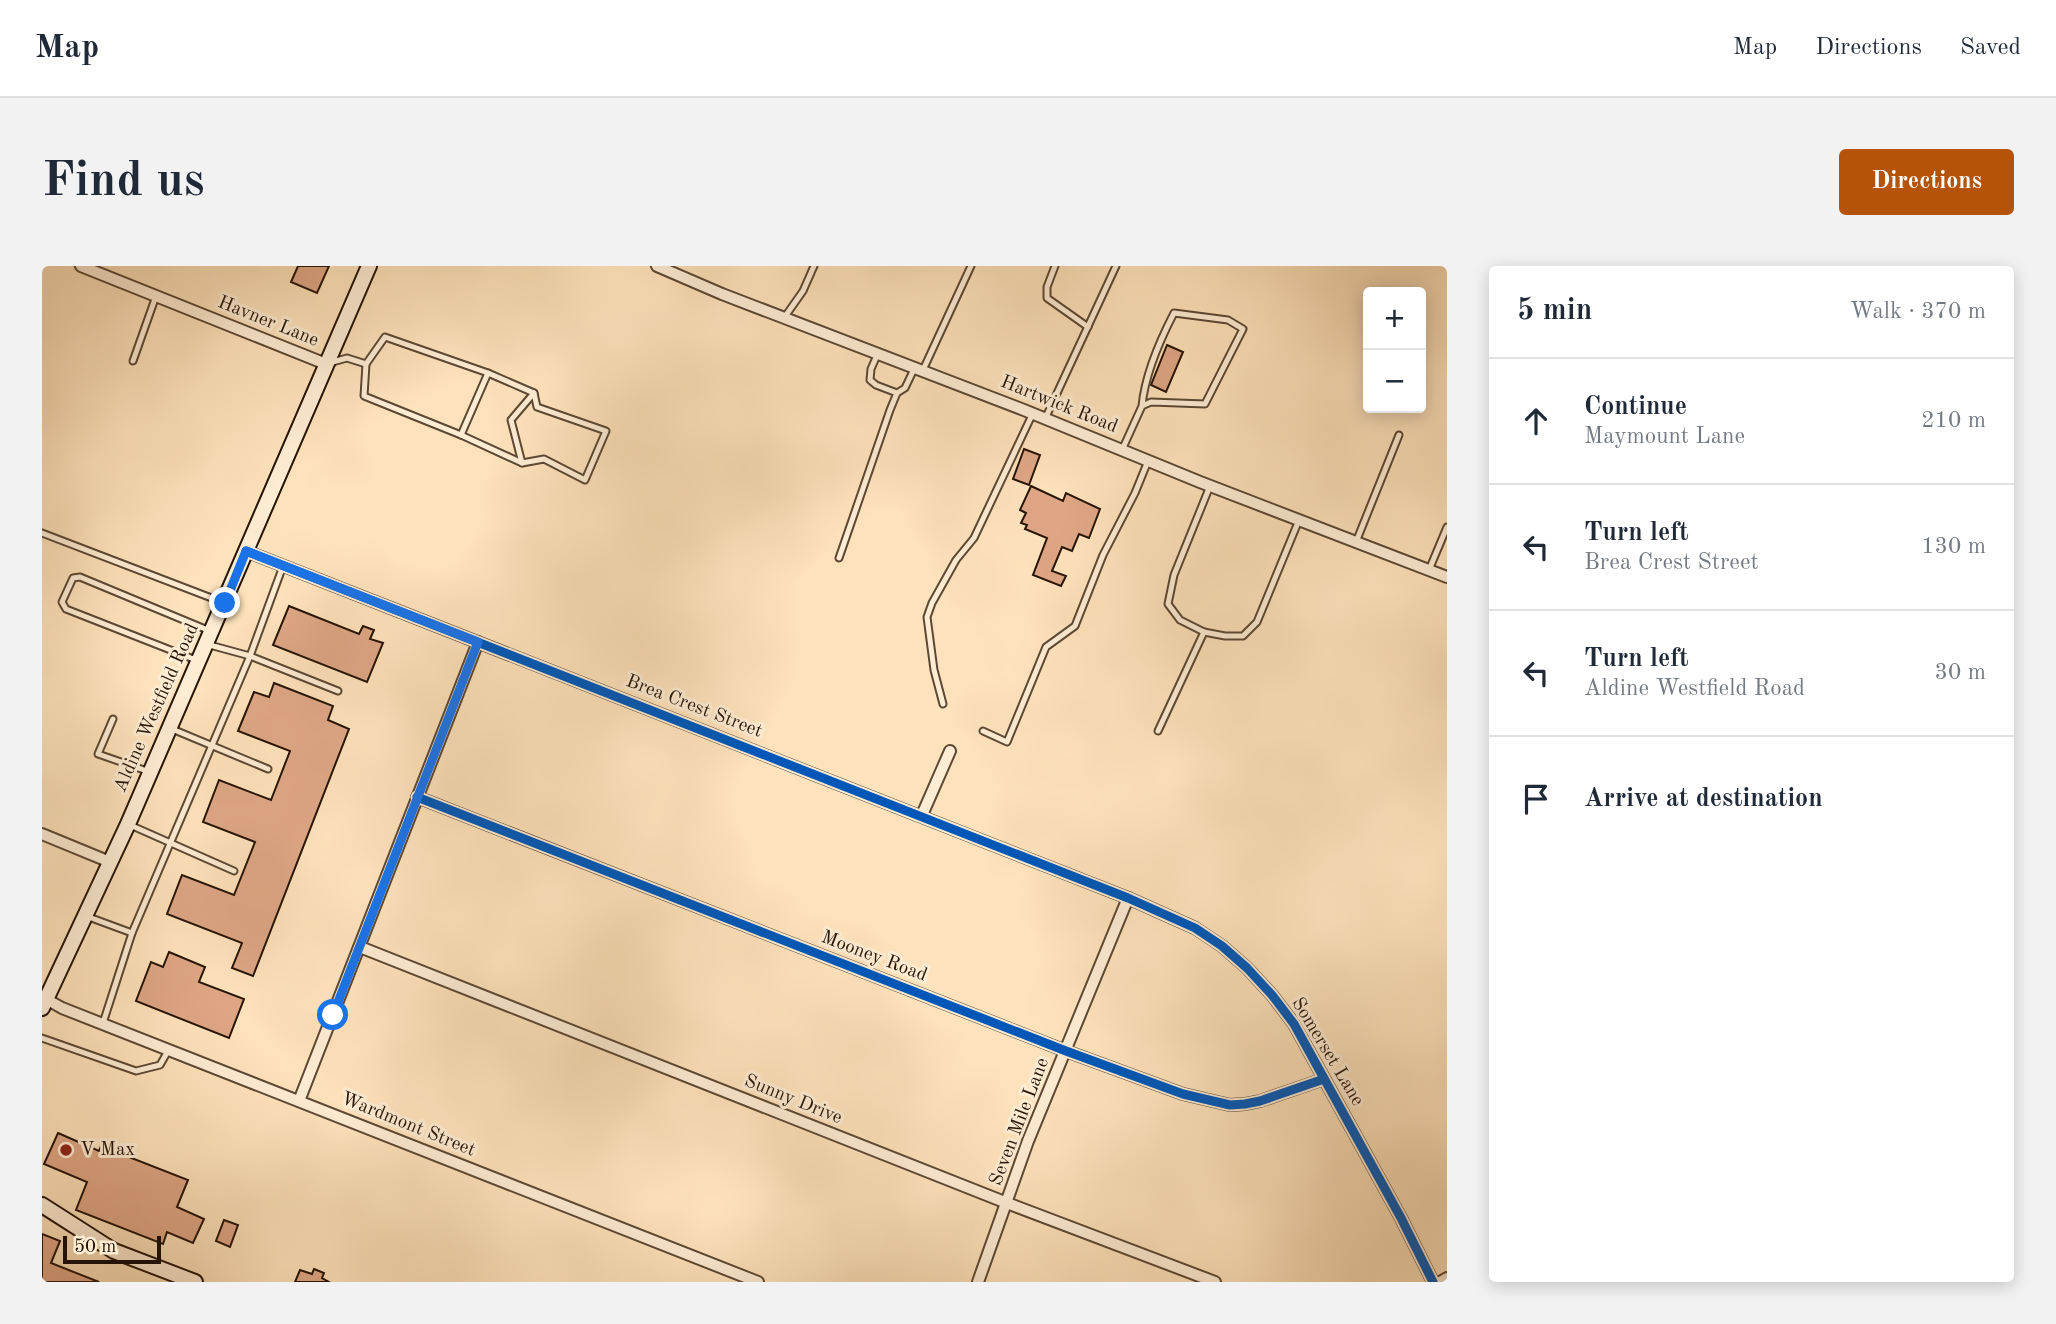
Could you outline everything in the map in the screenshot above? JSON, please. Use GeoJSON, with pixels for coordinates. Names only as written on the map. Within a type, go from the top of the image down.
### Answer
{"type":"FeatureCollection","features":[{"type":"Feature","properties":{"kind":"main road","name":"Aldine Westfield Road"},"geometry":{"type":"LineString","coordinates":[[44,1003],[128,824],[369,266]]}},
{"type":"Feature","properties":{"kind":"main road"},"geometry":{"type":"LineString","coordinates":[[42,1205],[114,1251],[195,1282]]}},
{"type":"Feature","properties":{"kind":"street","name":"Havner Lane"},"geometry":{"type":"LineString","coordinates":[[81,266],[326,364]]}},
{"type":"Feature","properties":{"kind":"street","name":"Hartwick Road"},"geometry":{"type":"LineString","coordinates":[[657,266],[722,294],[1033,413],[1210,486],[1447,577]]}},
{"type":"Feature","properties":{"kind":"street","name":"Brea Crest Street"},"geometry":{"type":"LineString","coordinates":[[246,551],[1128,898]]}},
{"type":"Feature","properties":{"kind":"street"},"geometry":{"type":"LineString","coordinates":[[299,1101],[478,642]]}},
{"type":"Feature","properties":{"kind":"street"},"geometry":{"type":"LineString","coordinates":[[922,815],[950,751]]}},
{"type":"Feature","properties":{"kind":"street","name":"Mooney Road"},"geometry":{"type":"LineString","coordinates":[[417,797],[1182,1094],[1230,1105],[1260,1101],[1324,1079]]}},
{"type":"Feature","properties":{"kind":"street"},"geometry":{"type":"LineString","coordinates":[[42,834],[110,862]]}},
{"type":"Feature","properties":{"kind":"street","name":"Seven Mile Lane"},"geometry":{"type":"LineString","coordinates":[[978,1282],[1028,1141],[1128,898]]}},
{"type":"Feature","properties":{"kind":"street","name":"Somerset Lane"},"geometry":{"type":"LineString","coordinates":[[1128,898],[1195,928],[1222,946],[1272,995],[1294,1024],[1401,1218],[1433,1282]]}},
{"type":"Feature","properties":{"kind":"street","name":"Sunny Drive"},"geometry":{"type":"LineString","coordinates":[[360,947],[1007,1203],[1215,1282]]}},
{"type":"Feature","properties":{"kind":"street","name":"Wardmont Street"},"geometry":{"type":"LineString","coordinates":[[44,1003],[103,1023],[758,1282]]}},
{"type":"Feature","properties":{"kind":"street"},"geometry":{"type":"LineString","coordinates":[[1440,1282],[1447,1278]]}},
{"type":"Feature","properties":{"kind":"lane"},"geometry":{"type":"LineString","coordinates":[[784,318],[803,290],[814,266]]}},
{"type":"Feature","properties":{"kind":"lane"},"geometry":{"type":"LineString","coordinates":[[839,558],[897,393],[905,388],[919,369],[971,266]]}},
{"type":"Feature","properties":{"kind":"lane"},"geometry":{"type":"LineString","coordinates":[[1055,266],[1046,287],[1047,298],[1088,327]]}},
{"type":"Feature","properties":{"kind":"lane"},"geometry":{"type":"LineString","coordinates":[[1045,419],[1116,266]]}},
{"type":"Feature","properties":{"kind":"lane"},"geometry":{"type":"LineString","coordinates":[[133,361],[156,296]]}},
{"type":"Feature","properties":{"kind":"lane"},"geometry":{"type":"LineString","coordinates":[[1122,450],[1142,406],[1144,389],[1160,341],[1174,313],[1228,320],[1243,329],[1205,404],[1151,402],[1142,406]]}},
{"type":"Feature","properties":{"kind":"lane"},"geometry":{"type":"LineString","coordinates":[[385,337],[488,373],[534,393],[537,407],[606,431],[585,480],[544,459],[522,463],[364,396],[366,364],[385,337]]}},
{"type":"Feature","properties":{"kind":"lane"},"geometry":{"type":"LineString","coordinates":[[878,353],[871,369],[870,380],[897,393]]}},
{"type":"Feature","properties":{"kind":"lane"},"geometry":{"type":"LineString","coordinates":[[326,364],[347,358],[366,364]]}},
{"type":"Feature","properties":{"kind":"lane"},"geometry":{"type":"LineString","coordinates":[[461,435],[488,373]]}},
{"type":"Feature","properties":{"kind":"lane"},"geometry":{"type":"LineString","coordinates":[[522,463],[511,420],[534,393]]}},
{"type":"Feature","properties":{"kind":"lane"},"geometry":{"type":"LineString","coordinates":[[943,704],[934,670],[927,617],[956,560],[974,538],[1033,413]]}},
{"type":"Feature","properties":{"kind":"lane"},"geometry":{"type":"LineString","coordinates":[[1356,542],[1399,435]]}},
{"type":"Feature","properties":{"kind":"lane"},"geometry":{"type":"LineString","coordinates":[[983,731],[1007,742],[1046,646],[1075,626],[1103,555],[1148,461]]}},
{"type":"Feature","properties":{"kind":"lane"},"geometry":{"type":"LineString","coordinates":[[1210,486],[1174,575],[1168,604],[1180,620],[1204,632],[1243,636],[1257,622],[1299,520]]}},
{"type":"Feature","properties":{"kind":"lane"},"geometry":{"type":"LineString","coordinates":[[1429,570],[1447,527]]}},
{"type":"Feature","properties":{"kind":"lane"},"geometry":{"type":"LineString","coordinates":[[42,533],[225,603]]}},
{"type":"Feature","properties":{"kind":"lane"},"geometry":{"type":"LineString","coordinates":[[103,1023],[132,933],[250,656],[283,566]]}},
{"type":"Feature","properties":{"kind":"lane"},"geometry":{"type":"LineString","coordinates":[[198,662],[66,609],[62,602],[73,578],[80,577],[209,638],[338,691]]}},
{"type":"Feature","properties":{"kind":"lane"},"geometry":{"type":"LineString","coordinates":[[1158,731],[1204,632]]}},
{"type":"Feature","properties":{"kind":"lane"},"geometry":{"type":"LineString","coordinates":[[113,719],[98,754],[150,772]]}},
{"type":"Feature","properties":{"kind":"lane"},"geometry":{"type":"LineString","coordinates":[[169,728],[268,769]]}},
{"type":"Feature","properties":{"kind":"lane"},"geometry":{"type":"LineString","coordinates":[[128,824],[234,871]]}},
{"type":"Feature","properties":{"kind":"lane"},"geometry":{"type":"LineString","coordinates":[[86,916],[132,933]]}},
{"type":"Feature","properties":{"kind":"lane"},"geometry":{"type":"LineString","coordinates":[[42,1038],[136,1071],[160,1065],[169,1050]]}},
{"type":"Feature","properties":{"kind":"building"},"geometry":{"type":"Polygon","coordinates":[[[298,266],[329,266],[317,293],[291,282],[298,266]]]}},
{"type":"Feature","properties":{"kind":"building"},"geometry":{"type":"Polygon","coordinates":[[[1167,345],[1183,352],[1166,392],[1151,385],[1167,345]]]}},
{"type":"Feature","properties":{"kind":"building"},"geometry":{"type":"Polygon","coordinates":[[[1024,449],[1040,455],[1029,485],[1013,479],[1024,449]]]}},
{"type":"Feature","properties":{"kind":"building"},"geometry":{"type":"Polygon","coordinates":[[[1031,486],[1063,501],[1066,493],[1100,509],[1089,538],[1079,534],[1072,551],[1062,547],[1052,571],[1066,576],[1061,586],[1033,575],[1047,538],[1025,529],[1027,525],[1021,523],[1026,513],[1020,510],[1031,486]]]}},
{"type":"Feature","properties":{"kind":"building"},"geometry":{"type":"Polygon","coordinates":[[[289,606],[359,634],[363,626],[374,630],[370,639],[383,643],[367,682],[273,645],[289,606]]]}},
{"type":"Feature","properties":{"kind":"building"},"geometry":{"type":"Polygon","coordinates":[[[274,683],[333,706],[328,720],[349,729],[253,976],[232,968],[242,943],[167,914],[182,875],[234,895],[255,842],[203,822],[219,780],[271,800],[290,751],[238,731],[254,692],[269,697],[274,683]]]}},
{"type":"Feature","properties":{"kind":"building"},"geometry":{"type":"Polygon","coordinates":[[[169,952],[205,967],[199,982],[244,999],[229,1038],[136,1001],[151,962],[163,967],[169,952]]]}},
{"type":"Feature","properties":{"kind":"building"},"geometry":{"type":"Polygon","coordinates":[[[58,1133],[99,1151],[101,1146],[188,1180],[177,1207],[204,1219],[193,1243],[167,1232],[163,1244],[76,1210],[87,1182],[44,1164],[58,1133]]]}},
{"type":"Feature","properties":{"kind":"building"},"geometry":{"type":"Polygon","coordinates":[[[224,1220],[238,1225],[230,1247],[216,1241],[224,1220]]]}},
{"type":"Feature","properties":{"kind":"building"},"geometry":{"type":"Polygon","coordinates":[[[42,1234],[60,1241],[51,1263],[99,1282],[42,1282],[42,1234]]]}},
{"type":"Feature","properties":{"kind":"building"},"geometry":{"type":"Polygon","coordinates":[[[314,1269],[324,1273],[322,1278],[329,1282],[295,1282],[300,1270],[312,1274],[314,1269]]]}},
{"type":"Feature","properties":{"kind":"cycle path"},"geometry":{"type":"LineString","coordinates":[[246,551],[1128,898],[1195,928],[1222,946],[1247,968],[1294,1024],[1401,1218],[1433,1282]]}},
{"type":"Feature","properties":{"kind":"cycle path"},"geometry":{"type":"LineString","coordinates":[[417,797],[1066,1051],[1183,1094],[1230,1105],[1245,1104],[1324,1079]]}},
{"type":"Feature","properties":{"kind":"place","name":"V Max"},"geometry":{"type":"Point","coordinates":[66,1150]}},
{"type":"Feature","properties":{"kind":"route"},"geometry":{"type":"LineString","coordinates":[[225,603],[246,551],[478,642],[333,1015]]}}]}
